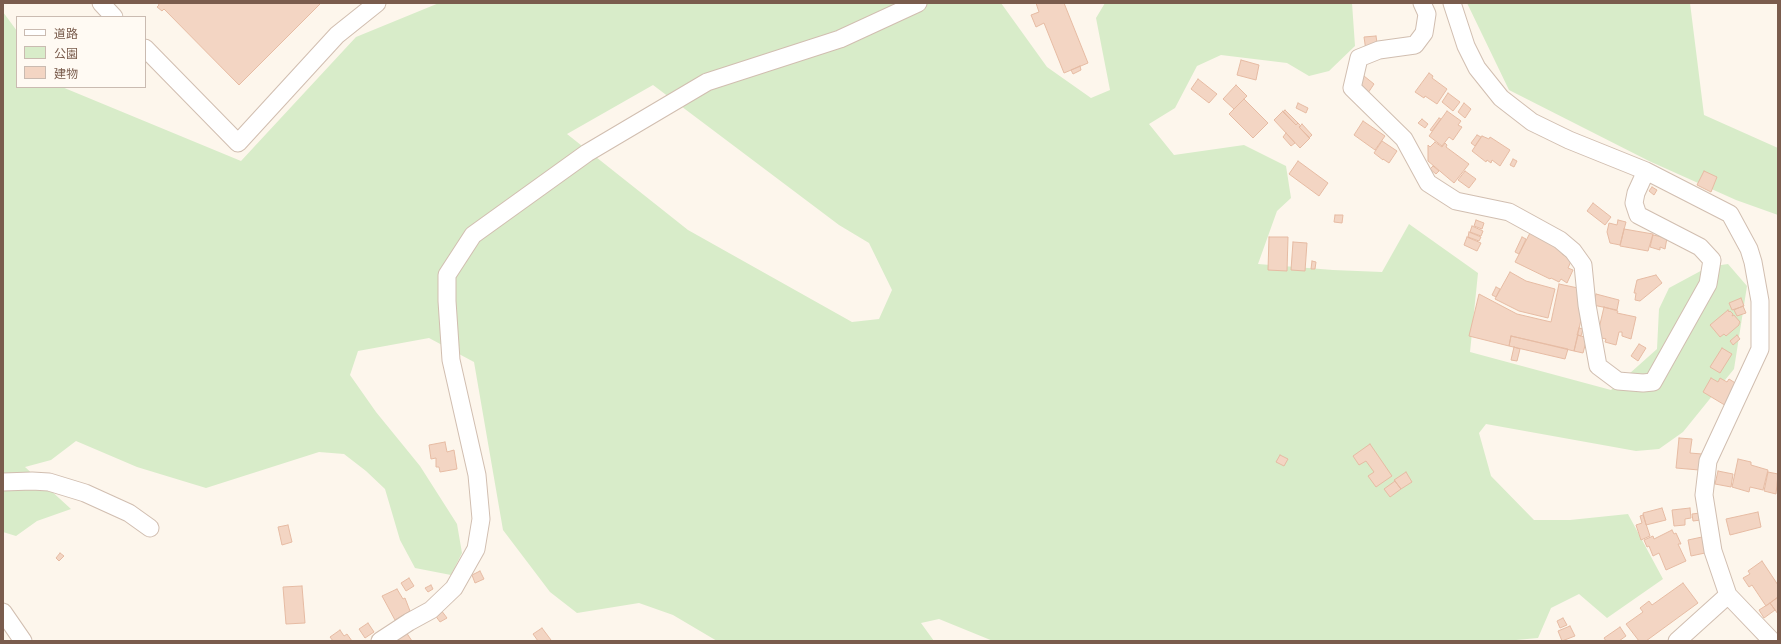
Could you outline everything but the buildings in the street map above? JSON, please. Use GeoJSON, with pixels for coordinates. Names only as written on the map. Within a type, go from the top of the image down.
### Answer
{"type":"FeatureCollection","features":[{"type":"Feature","properties":{"kind":"street"},"geometry":{"type":"LineString","coordinates":[[101,3],[113,16]]}},
{"type":"Feature","properties":{"kind":"street"},"geometry":{"type":"LineString","coordinates":[[146,49],[238,143],[337,35],[377,3]]}},
{"type":"Feature","properties":{"kind":"street"},"geometry":{"type":"LineString","coordinates":[[380,641],[430,610],[454,588],[476,549],[481,519],[477,474],[451,360],[447,301],[447,275],[472,235],[587,153],[707,82],[840,39],[918,3]]}},
{"type":"Feature","properties":{"kind":"street"},"geometry":{"type":"LineString","coordinates":[[1422,3],[1427,14],[1424,34],[1415,45],[1380,50],[1358,58],[1352,88],[1404,140],[1428,183],[1456,201],[1508,212],[1560,240],[1572,251],[1583,265],[1587,305],[1598,366],[1618,381],[1631,383],[1653,382],[1708,284],[1712,260],[1700,246],[1638,215],[1634,203],[1636,193],[1646,171]]}},
{"type":"Feature","properties":{"kind":"street"},"geometry":{"type":"LineString","coordinates":[[1452,3],[1466,46],[1477,68],[1502,98],[1532,122],[1569,140],[1646,171],[1730,214],[1749,249],[1753,262],[1760,301],[1760,349],[1708,461],[1704,495],[1713,551],[1728,596],[1772,641]]}},
{"type":"Feature","properties":{"kind":"street"},"geometry":{"type":"LineString","coordinates":[[3,482],[32,480],[49,482],[85,493],[129,513],[150,528]]}},
{"type":"Feature","properties":{"kind":"street"},"geometry":{"type":"LineString","coordinates":[[1678,641],[1728,596]]}},
{"type":"Feature","properties":{"kind":"street"},"geometry":{"type":"LineString","coordinates":[[3,612],[23,641]]}},
{"type":"Feature","properties":{"kind":"green space"},"geometry":{"type":"Polygon","coordinates":[[[439,3],[1001,3],[1047,67],[1091,98],[1110,90],[1096,18],[1105,3],[1352,3],[1355,46],[1329,71],[1309,76],[1287,63],[1221,55],[1197,66],[1175,108],[1149,124],[1174,155],[1244,145],[1286,166],[1291,198],[1277,211],[1258,264],[1382,272],[1409,224],[1478,273],[1470,352],[1611,390],[1657,349],[1659,309],[1669,288],[1708,267],[1728,264],[1747,286],[1734,369],[1683,432],[1659,449],[1636,451],[1486,424],[1479,433],[1491,476],[1534,520],[1570,520],[1628,514],[1663,579],[1607,618],[1579,594],[1551,608],[1538,638],[1505,641],[993,641],[939,619],[921,623],[934,641],[717,641],[673,615],[639,603],[577,613],[550,592],[503,530],[474,362],[429,338],[358,351],[350,375],[376,412],[420,466],[457,524],[462,553],[451,575],[415,568],[400,540],[385,489],[366,471],[344,454],[319,452],[206,488],[137,467],[76,441],[51,460],[25,467],[71,509],[37,521],[16,536],[3,532],[3,12],[16,30],[16,88],[64,88],[241,161],[356,37],[439,3]],[[653,85],[567,134],[688,230],[852,322],[879,319],[892,290],[869,243],[839,225],[653,85]]]}},
{"type":"Feature","properties":{"kind":"green space"},"geometry":{"type":"Polygon","coordinates":[[[1467,3],[1690,3],[1704,115],[1778,148],[1778,215],[1736,200],[1649,161],[1509,90],[1467,3]]]}}]}
